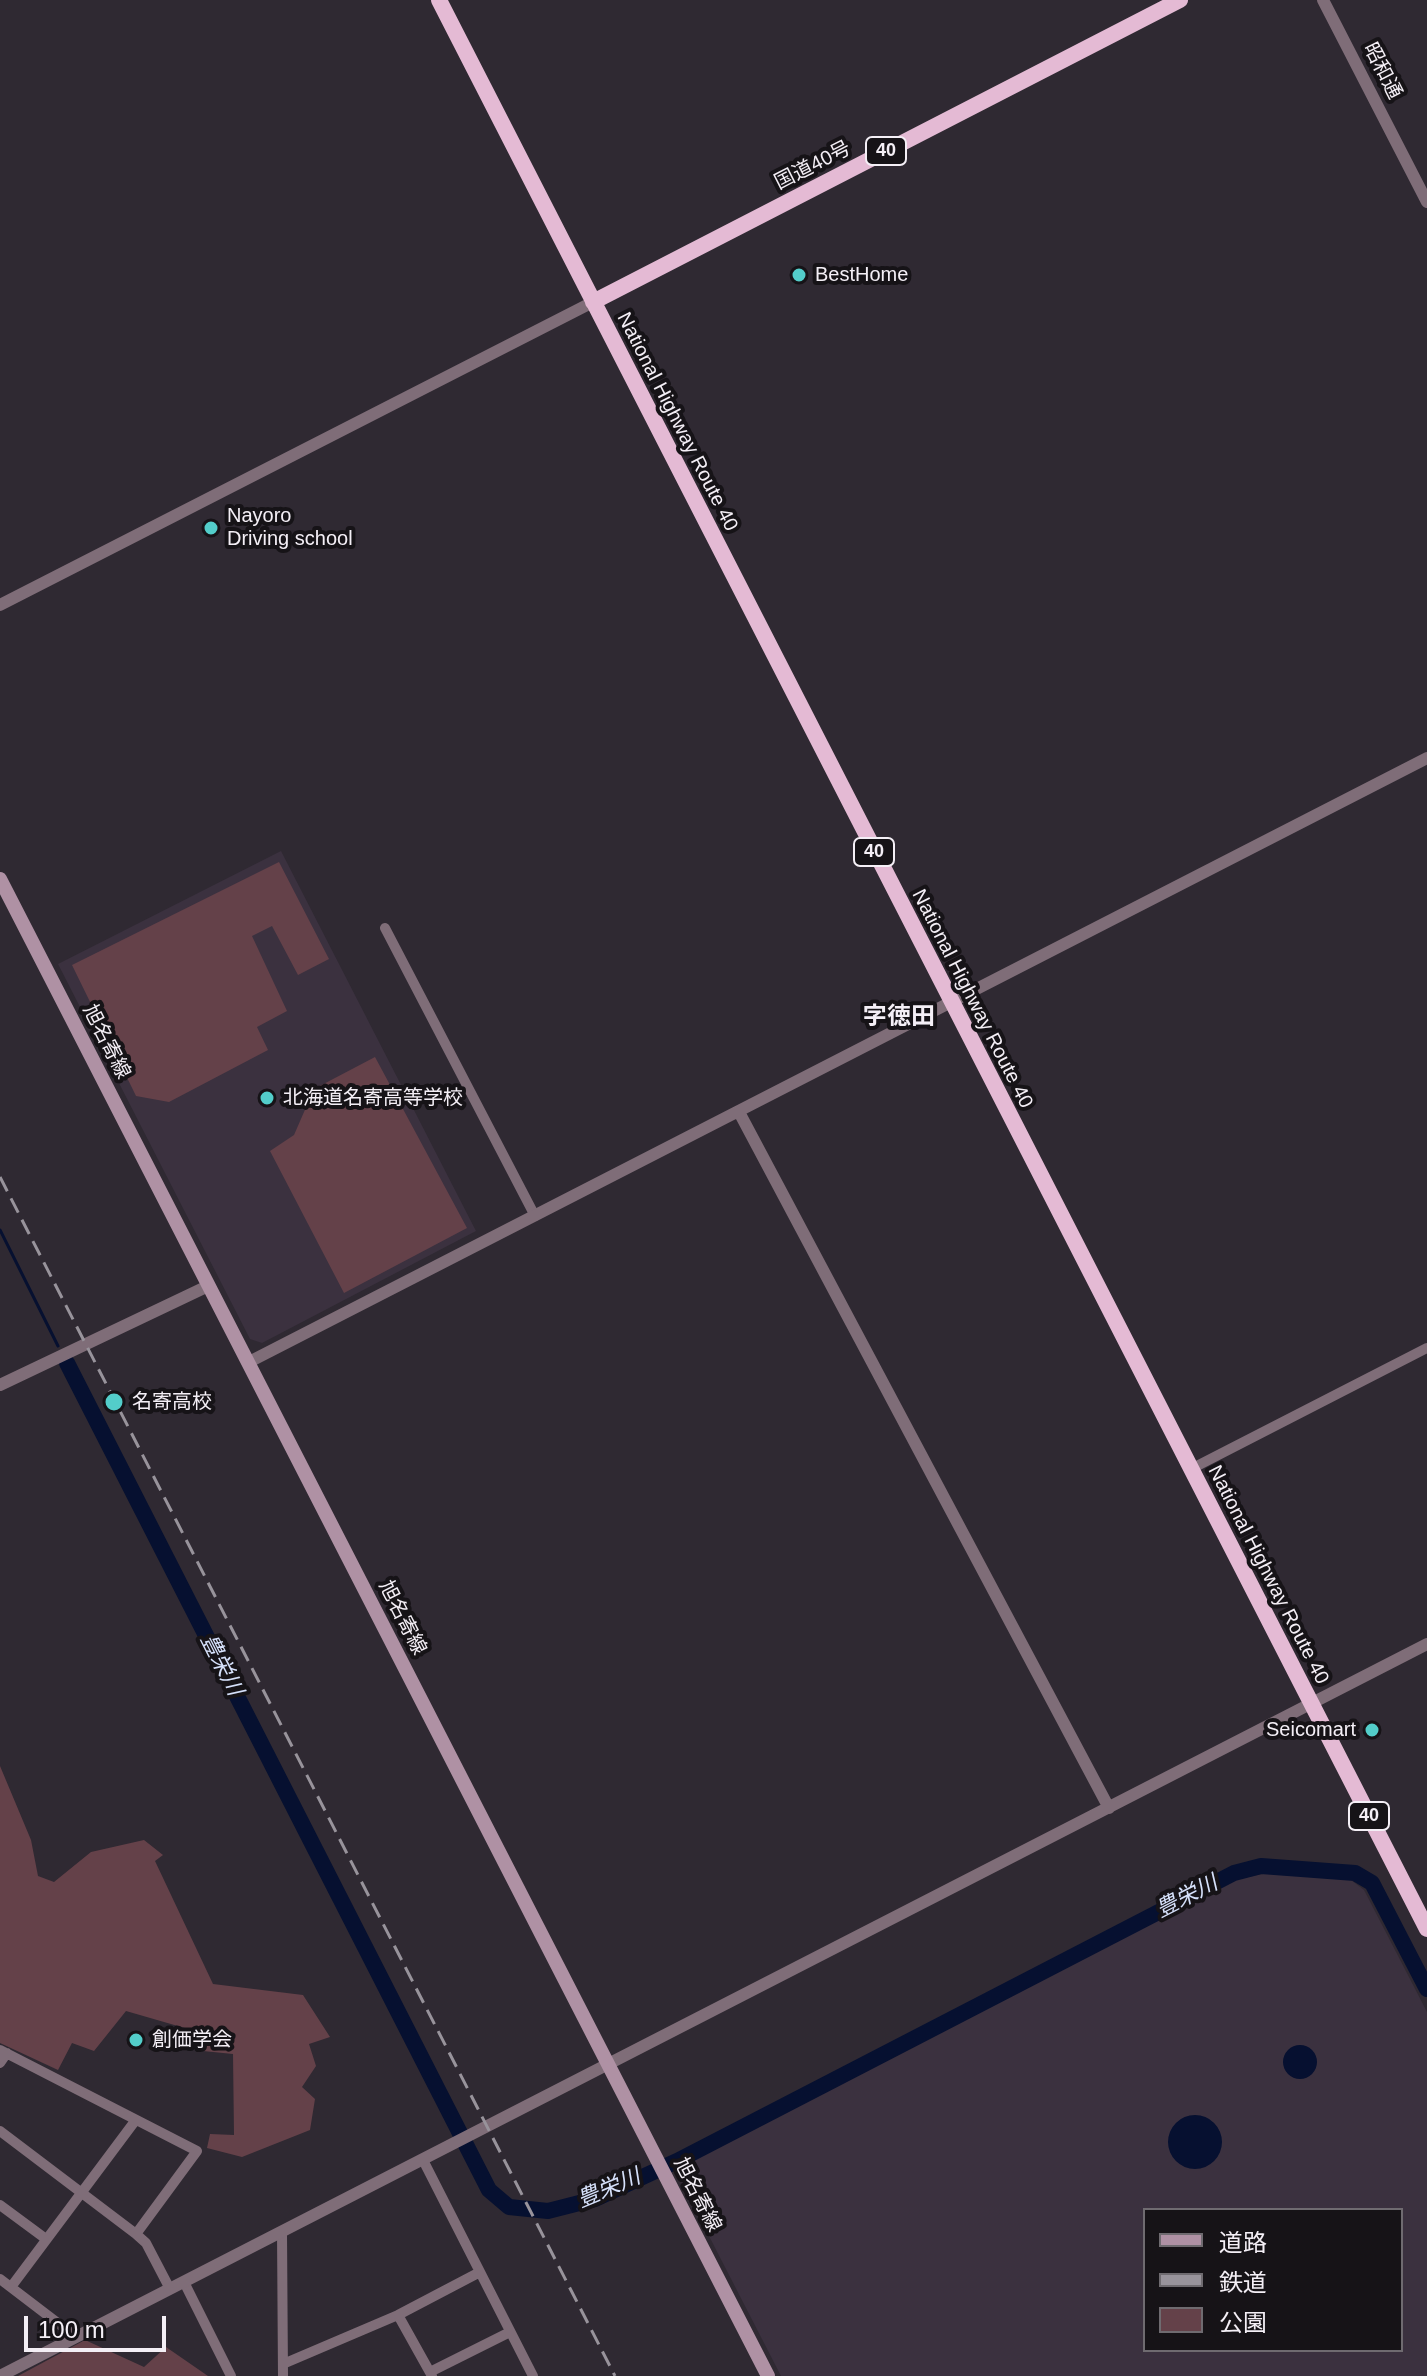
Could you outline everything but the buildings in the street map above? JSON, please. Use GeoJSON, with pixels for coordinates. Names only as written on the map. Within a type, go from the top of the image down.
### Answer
{"type":"FeatureCollection","features":[{"type":"Feature","properties":{"kind":"highway","name":"National Highway Route 40"},"geometry":{"type":"LineString","coordinates":[[439,0],[1427,1929]]}},
{"type":"Feature","properties":{"kind":"highway","name":"国道40号"},"geometry":{"type":"LineString","coordinates":[[593,302],[1180,0]]}},
{"type":"Feature","properties":{"kind":"main road","name":"旭名寄線"},"geometry":{"type":"LineString","coordinates":[[0,879],[768,2376]]}},
{"type":"Feature","properties":{"kind":"street","name":"昭和通"},"geometry":{"type":"LineString","coordinates":[[1323,0],[1427,202]]}},
{"type":"Feature","properties":{"kind":"street"},"geometry":{"type":"LineString","coordinates":[[0,605],[593,302]]}},
{"type":"Feature","properties":{"kind":"street"},"geometry":{"type":"LineString","coordinates":[[249,1362],[1427,758]]}},
{"type":"Feature","properties":{"kind":"street"},"geometry":{"type":"LineString","coordinates":[[385,928],[535,1216]]}},
{"type":"Feature","properties":{"kind":"street"},"geometry":{"type":"LineString","coordinates":[[739,1112],[1109,1808]]}},
{"type":"Feature","properties":{"kind":"street"},"geometry":{"type":"LineString","coordinates":[[0,1385],[208,1286]]}},
{"type":"Feature","properties":{"kind":"street"},"geometry":{"type":"LineString","coordinates":[[1191,1469],[1427,1348]]}},
{"type":"Feature","properties":{"kind":"street"},"geometry":{"type":"LineString","coordinates":[[0,2376],[1427,1644]]}},
{"type":"Feature","properties":{"kind":"street"},"geometry":{"type":"LineString","coordinates":[[0,2063],[4,2051],[197,2151],[136,2234]]}},
{"type":"Feature","properties":{"kind":"street"},"geometry":{"type":"LineString","coordinates":[[11,2287],[135,2121]]}},
{"type":"Feature","properties":{"kind":"street"},"geometry":{"type":"LineString","coordinates":[[0,2131],[146,2243],[170,2289]]}},
{"type":"Feature","properties":{"kind":"street"},"geometry":{"type":"LineString","coordinates":[[423,2160],[533,2376]]}},
{"type":"Feature","properties":{"kind":"street"},"geometry":{"type":"LineString","coordinates":[[0,2205],[46,2239]]}},
{"type":"Feature","properties":{"kind":"street"},"geometry":{"type":"LineString","coordinates":[[282,2232],[283,2370],[480,2272]]}},
{"type":"Feature","properties":{"kind":"street"},"geometry":{"type":"LineString","coordinates":[[0,2279],[76,2337]]}},
{"type":"Feature","properties":{"kind":"street"},"geometry":{"type":"LineString","coordinates":[[184,2282],[231,2376]]}},
{"type":"Feature","properties":{"kind":"street"},"geometry":{"type":"LineString","coordinates":[[398,2315],[431,2374],[510,2332]]}},
{"type":"Feature","properties":{"kind":"shaded area","name":"北海道名寄高等学校"},"geometry":{"type":"Polygon","coordinates":[[[281,851],[476,1231],[262,1343],[250,1339],[58,964],[281,851]]]}},
{"type":"Feature","properties":{"kind":"shaded area"},"geometry":{"type":"Polygon","coordinates":[[[1268,1873],[1351,1880],[1364,1890],[1427,2012],[1427,2376],[781,2376],[674,2168],[1232,1880],[1268,1873]]]}},
{"type":"Feature","properties":{"kind":"green space"},"geometry":{"type":"Polygon","coordinates":[[[279,862],[329,959],[298,975],[272,926],[252,936],[287,1011],[257,1027],[268,1050],[169,1102],[136,1096],[72,965],[279,862]]]}},
{"type":"Feature","properties":{"kind":"green space"},"geometry":{"type":"Polygon","coordinates":[[[375,1057],[467,1228],[344,1293],[270,1151],[294,1135],[314,1089],[375,1057]]]}},
{"type":"Feature","properties":{"kind":"green space"},"geometry":{"type":"Polygon","coordinates":[[[0,1766],[31,1840],[38,1876],[54,1882],[91,1852],[144,1840],[163,1855],[155,1861],[213,1984],[303,1995],[330,2037],[309,2044],[316,2066],[302,2087],[315,2099],[310,2130],[242,2157],[207,2148],[210,2134],[234,2135],[233,2054],[203,2051],[202,2033],[126,2011],[94,2051],[72,2043],[58,2070],[0,2043],[0,1766]]]}},
{"type":"Feature","properties":{"kind":"green space"},"geometry":{"type":"Polygon","coordinates":[[[85,2340],[144,2367],[166,2347],[208,2376],[18,2376],[85,2340]]]}},
{"type":"Feature","properties":{"kind":"water"},"geometry":{"type":"Polygon","coordinates":[[[1300,2045],[1312,2050],[1317,2062],[1312,2074],[1300,2079],[1288,2074],[1283,2062],[1288,2050],[1300,2045]]]}},
{"type":"Feature","properties":{"kind":"water"},"geometry":{"type":"Polygon","coordinates":[[[1195,2115],[1214,2123],[1222,2142],[1214,2161],[1195,2169],[1176,2161],[1168,2142],[1176,2123],[1195,2115]]]}},
{"type":"Feature","properties":{"kind":"waterway","name":"豊栄川"},"geometry":{"type":"LineString","coordinates":[[0,1230],[58,1346]]}},
{"type":"Feature","properties":{"kind":"waterway","name":"豊栄川"},"geometry":{"type":"LineString","coordinates":[[67,1363],[489,2190],[509,2207],[548,2211],[595,2199],[677,2161],[1234,1873],[1261,1866],[1355,1873],[1372,1883],[1427,1989]]}},
{"type":"Feature","properties":{"kind":"railway"},"geometry":{"type":"LineString","coordinates":[[0,1177],[615,2376]]}},
{"type":"Feature","properties":{"kind":"place","name":"BestHome"},"geometry":{"type":"Point","coordinates":[799,275]}},
{"type":"Feature","properties":{"kind":"place","name":"Nayoro Driving school"},"geometry":{"type":"Point","coordinates":[211,528]}},
{"type":"Feature","properties":{"kind":"place","name":"北海道名寄高等学校"},"geometry":{"type":"Point","coordinates":[267,1098]}},
{"type":"Feature","properties":{"kind":"place","name":"名寄高校"},"geometry":{"type":"Point","coordinates":[114,1402]}},
{"type":"Feature","properties":{"kind":"place","name":"Seicomart"},"geometry":{"type":"Point","coordinates":[1372,1730]}},
{"type":"Feature","properties":{"kind":"place","name":"創価学会"},"geometry":{"type":"Point","coordinates":[136,2040]}},
{"type":"Feature","properties":{"kind":"district","name":"字徳田"},"geometry":{"type":"Point","coordinates":[899,1017]}}]}
